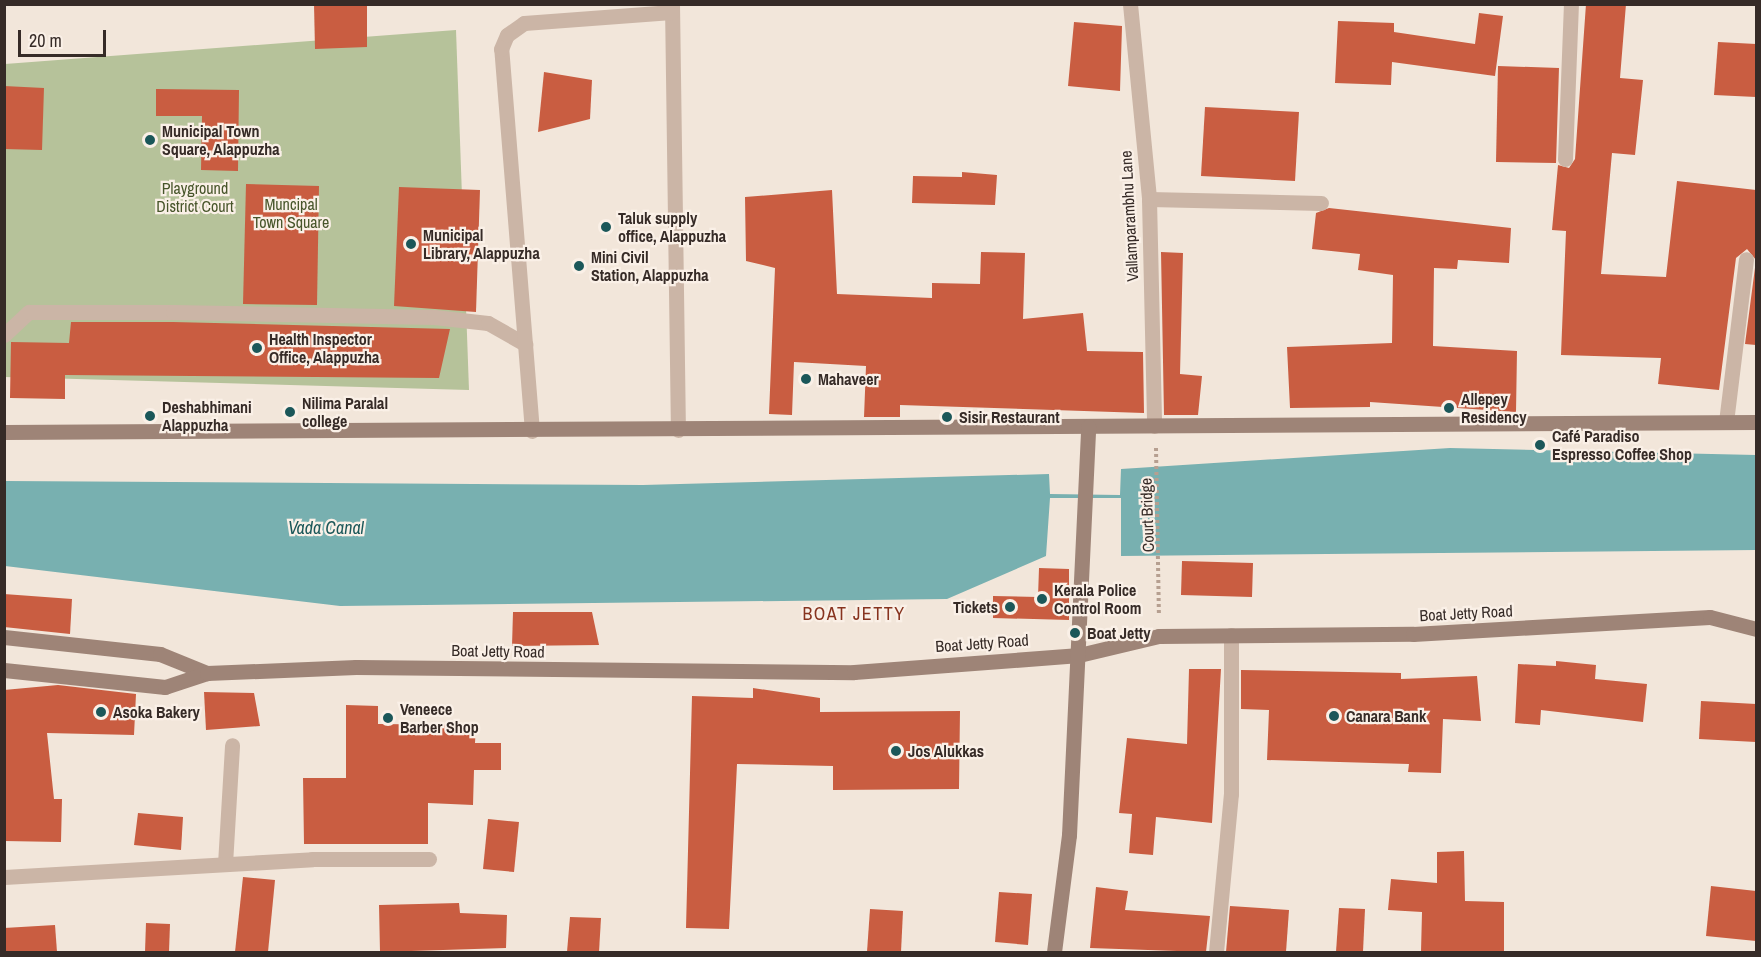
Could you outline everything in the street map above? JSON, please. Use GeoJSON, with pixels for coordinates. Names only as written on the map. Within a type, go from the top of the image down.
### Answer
{"type":"FeatureCollection","features":[{"type":"Feature","properties":{"kind":"main road"},"geometry":{"type":"LineString","coordinates":[[4,432],[532,431],[1756,422]]}},
{"type":"Feature","properties":{"kind":"main road"},"geometry":{"type":"LineString","coordinates":[[1054,952],[1069,835],[1088,426]]}},
{"type":"Feature","properties":{"kind":"main road","name":"Boat Jetty Road"},"geometry":{"type":"LineString","coordinates":[[207,673],[356,667],[854,672],[1079,656],[1159,636],[1413,634],[1710,617],[1756,629]]}},
{"type":"Feature","properties":{"kind":"main road"},"geometry":{"type":"LineString","coordinates":[[4,637],[160,654],[207,673]]}},
{"type":"Feature","properties":{"kind":"main road"},"geometry":{"type":"LineString","coordinates":[[4,670],[165,687],[207,673]]}},
{"type":"Feature","properties":{"kind":"street","name":"Vallamparambhu Lane"},"geometry":{"type":"LineString","coordinates":[[1131,4],[1149,199],[1154,426]]}},
{"type":"Feature","properties":{"kind":"street"},"geometry":{"type":"LineString","coordinates":[[1565,159],[1571,4]]}},
{"type":"Feature","properties":{"kind":"street"},"geometry":{"type":"LineString","coordinates":[[532,431],[501,49],[507,35],[524,23],[672,8],[678,429]]}},
{"type":"Feature","properties":{"kind":"street"},"geometry":{"type":"LineString","coordinates":[[1149,199],[1322,204]]}},
{"type":"Feature","properties":{"kind":"street"},"geometry":{"type":"LineString","coordinates":[[1726,422],[1746,259]]}},
{"type":"Feature","properties":{"kind":"street"},"geometry":{"type":"LineString","coordinates":[[4,335],[29,312],[184,312],[434,317],[488,323],[525,344]]}},
{"type":"Feature","properties":{"kind":"street"},"geometry":{"type":"LineString","coordinates":[[1216,952],[1231,794],[1231,635]]}},
{"type":"Feature","properties":{"kind":"street"},"geometry":{"type":"LineString","coordinates":[[225,864],[232,745]]}},
{"type":"Feature","properties":{"kind":"street"},"geometry":{"type":"LineString","coordinates":[[4,877],[225,864],[429,859]]}},
{"type":"Feature","properties":{"kind":"path","name":"Court Bridge"},"geometry":{"type":"LineString","coordinates":[[1157,458],[1161,572],[1159,636]]}},
{"type":"Feature","properties":{"kind":"green space","name":"Muncipal Town Square"},"geometry":{"type":"Polygon","coordinates":[[[456,30],[469,390],[5,377],[5,64],[456,30]]]}},
{"type":"Feature","properties":{"kind":"water","name":"Vada Canal"},"geometry":{"type":"Polygon","coordinates":[[[1450,448],[1756,455],[1756,550],[1121,556],[1121,498],[1050,498],[1046,556],[947,599],[340,606],[5,566],[5,481],[643,485],[1049,474],[1050,494],[1120,495],[1121,469],[1450,448]]]}},
{"type":"Feature","properties":{"kind":"building"},"geometry":{"type":"Polygon","coordinates":[[[314,4],[367,4],[367,47],[315,49],[314,4]]]}},
{"type":"Feature","properties":{"kind":"building"},"geometry":{"type":"Polygon","coordinates":[[[1586,4],[1626,4],[1620,78],[1643,80],[1635,155],[1612,153],[1601,274],[1666,277],[1677,181],[1756,190],[1756,260],[1747,249],[1736,258],[1719,390],[1658,384],[1661,358],[1561,355],[1566,231],[1552,230],[1558,165],[1569,168],[1575,159],[1586,4]]]}},
{"type":"Feature","properties":{"kind":"building"},"geometry":{"type":"Polygon","coordinates":[[[1479,13],[1503,16],[1495,76],[1392,62],[1391,85],[1335,83],[1338,21],[1394,23],[1394,32],[1475,44],[1479,13]]]}},
{"type":"Feature","properties":{"kind":"building"},"geometry":{"type":"Polygon","coordinates":[[[1074,22],[1122,26],[1120,91],[1068,86],[1074,22]]]}},
{"type":"Feature","properties":{"kind":"building"},"geometry":{"type":"Polygon","coordinates":[[[1718,42],[1756,44],[1756,97],[1714,95],[1718,42]]]}},
{"type":"Feature","properties":{"kind":"building"},"geometry":{"type":"Polygon","coordinates":[[[1498,66],[1559,68],[1556,163],[1496,162],[1498,66]]]}},
{"type":"Feature","properties":{"kind":"building"},"geometry":{"type":"Polygon","coordinates":[[[544,72],[592,80],[590,119],[538,132],[544,72]]]}},
{"type":"Feature","properties":{"kind":"building"},"geometry":{"type":"Polygon","coordinates":[[[4,86],[44,88],[42,150],[4,149],[4,86]]]}},
{"type":"Feature","properties":{"kind":"building"},"geometry":{"type":"Polygon","coordinates":[[[156,89],[239,90],[238,171],[201,170],[202,116],[156,116],[156,89]]]}},
{"type":"Feature","properties":{"kind":"building"},"geometry":{"type":"Polygon","coordinates":[[[1205,107],[1299,112],[1295,181],[1201,176],[1205,107]]]}},
{"type":"Feature","properties":{"kind":"building"},"geometry":{"type":"Polygon","coordinates":[[[962,172],[997,175],[995,205],[912,203],[913,176],[962,177],[962,172]]]}},
{"type":"Feature","properties":{"kind":"building"},"geometry":{"type":"Polygon","coordinates":[[[246,184],[319,186],[317,305],[243,304],[246,184]]]}},
{"type":"Feature","properties":{"kind":"building"},"geometry":{"type":"Polygon","coordinates":[[[399,187],[480,190],[476,312],[394,306],[399,187]]]}},
{"type":"Feature","properties":{"kind":"building"},"geometry":{"type":"Polygon","coordinates":[[[832,190],[837,294],[932,298],[932,283],[980,284],[981,252],[1025,253],[1023,319],[1083,313],[1087,351],[1143,352],[1144,413],[900,405],[900,417],[864,417],[866,366],[794,362],[792,415],[769,414],[775,268],[746,261],[745,197],[832,190]]]}},
{"type":"Feature","properties":{"kind":"building"},"geometry":{"type":"Polygon","coordinates":[[[1329,208],[1511,228],[1509,263],[1458,260],[1457,269],[1434,268],[1433,346],[1517,351],[1516,412],[1370,402],[1370,407],[1290,408],[1287,347],[1392,343],[1393,275],[1358,270],[1360,254],[1312,249],[1316,213],[1329,208]]]}},
{"type":"Feature","properties":{"kind":"building"},"geometry":{"type":"Polygon","coordinates":[[[1161,252],[1183,253],[1180,374],[1202,376],[1198,415],[1164,415],[1161,252]]]}},
{"type":"Feature","properties":{"kind":"building"},"geometry":{"type":"Polygon","coordinates":[[[1756,260],[1756,345],[1745,344],[1756,260]]]}},
{"type":"Feature","properties":{"kind":"building","name":"Health Inspector Office, Alappuzha"},"geometry":{"type":"Polygon","coordinates":[[[71,322],[173,322],[450,329],[439,378],[65,375],[65,399],[10,398],[11,342],[69,343],[71,322]]]}},
{"type":"Feature","properties":{"kind":"building"},"geometry":{"type":"Polygon","coordinates":[[[1182,561],[1253,563],[1252,597],[1181,595],[1182,561]]]}},
{"type":"Feature","properties":{"kind":"building"},"geometry":{"type":"Polygon","coordinates":[[[1039,568],[1069,569],[1069,620],[993,618],[993,596],[1038,597],[1039,568]]]}},
{"type":"Feature","properties":{"kind":"building"},"geometry":{"type":"Polygon","coordinates":[[[4,594],[72,599],[70,634],[4,627],[4,594]]]}},
{"type":"Feature","properties":{"kind":"building"},"geometry":{"type":"Polygon","coordinates":[[[513,612],[592,612],[599,645],[512,646],[513,612]]]}},
{"type":"Feature","properties":{"kind":"building"},"geometry":{"type":"Polygon","coordinates":[[[1556,661],[1596,665],[1595,679],[1647,684],[1643,722],[1541,710],[1540,725],[1515,723],[1518,664],[1556,666],[1556,661]]]}},
{"type":"Feature","properties":{"kind":"building"},"geometry":{"type":"Polygon","coordinates":[[[1189,669],[1221,669],[1212,823],[1156,817],[1153,855],[1129,853],[1132,814],[1119,813],[1127,738],[1187,744],[1189,669]]]}},
{"type":"Feature","properties":{"kind":"building","name":"Canara Bank"},"geometry":{"type":"Polygon","coordinates":[[[1241,670],[1401,673],[1401,679],[1477,676],[1481,721],[1443,719],[1441,773],[1408,772],[1409,764],[1267,760],[1269,710],[1241,709],[1241,670]]]}},
{"type":"Feature","properties":{"kind":"building"},"geometry":{"type":"Polygon","coordinates":[[[58,685],[136,694],[134,735],[47,733],[54,799],[62,799],[61,842],[4,841],[4,690],[58,685]]]}},
{"type":"Feature","properties":{"kind":"building"},"geometry":{"type":"Polygon","coordinates":[[[753,688],[820,698],[820,712],[960,711],[959,789],[833,790],[833,766],[737,764],[729,929],[686,928],[692,696],[753,698],[753,688]]]}},
{"type":"Feature","properties":{"kind":"building"},"geometry":{"type":"Polygon","coordinates":[[[204,692],[254,693],[260,726],[206,730],[204,692]]]}},
{"type":"Feature","properties":{"kind":"building"},"geometry":{"type":"Polygon","coordinates":[[[1701,701],[1756,704],[1756,742],[1699,739],[1701,701]]]}},
{"type":"Feature","properties":{"kind":"building"},"geometry":{"type":"Polygon","coordinates":[[[346,705],[378,706],[378,724],[476,725],[475,743],[501,743],[501,770],[474,770],[473,805],[428,803],[428,844],[304,844],[303,778],[346,778],[346,705]]]}},
{"type":"Feature","properties":{"kind":"building"},"geometry":{"type":"Polygon","coordinates":[[[138,813],[183,817],[181,850],[134,845],[138,813]]]}},
{"type":"Feature","properties":{"kind":"building"},"geometry":{"type":"Polygon","coordinates":[[[488,819],[519,822],[514,872],[483,869],[488,819]]]}},
{"type":"Feature","properties":{"kind":"building"},"geometry":{"type":"Polygon","coordinates":[[[1464,851],[1465,901],[1504,902],[1504,952],[1421,952],[1422,912],[1388,910],[1391,879],[1437,883],[1437,852],[1464,851]]]}},
{"type":"Feature","properties":{"kind":"building"},"geometry":{"type":"Polygon","coordinates":[[[243,877],[275,880],[268,952],[235,952],[243,877]]]}},
{"type":"Feature","properties":{"kind":"building"},"geometry":{"type":"Polygon","coordinates":[[[1711,886],[1756,891],[1756,941],[1706,936],[1711,886]]]}},
{"type":"Feature","properties":{"kind":"building"},"geometry":{"type":"Polygon","coordinates":[[[1096,887],[1128,891],[1125,910],[1210,916],[1206,952],[1090,948],[1096,887]]]}},
{"type":"Feature","properties":{"kind":"building"},"geometry":{"type":"Polygon","coordinates":[[[999,892],[1032,894],[1028,945],[995,942],[999,892]]]}},
{"type":"Feature","properties":{"kind":"building"},"geometry":{"type":"Polygon","coordinates":[[[459,903],[460,913],[507,915],[506,948],[380,952],[379,905],[459,903]]]}},
{"type":"Feature","properties":{"kind":"building"},"geometry":{"type":"Polygon","coordinates":[[[1230,906],[1289,910],[1286,952],[1226,952],[1230,906]]]}},
{"type":"Feature","properties":{"kind":"building"},"geometry":{"type":"Polygon","coordinates":[[[1339,908],[1365,909],[1363,952],[1336,952],[1339,908]]]}},
{"type":"Feature","properties":{"kind":"building"},"geometry":{"type":"Polygon","coordinates":[[[870,909],[903,911],[901,952],[867,952],[870,909]]]}},
{"type":"Feature","properties":{"kind":"building"},"geometry":{"type":"Polygon","coordinates":[[[570,917],[601,918],[599,952],[567,952],[570,917]]]}},
{"type":"Feature","properties":{"kind":"building"},"geometry":{"type":"Polygon","coordinates":[[[146,923],[170,924],[169,952],[145,952],[146,923]]]}},
{"type":"Feature","properties":{"kind":"building"},"geometry":{"type":"Polygon","coordinates":[[[55,925],[57,952],[6,952],[4,928],[55,925]]]}},
{"type":"Feature","properties":{"kind":"place","name":"Municipal Town Square, Alappuzha"},"geometry":{"type":"Point","coordinates":[150,140]}},
{"type":"Feature","properties":{"kind":"place","name":"Taluk supply office, Alappuzha"},"geometry":{"type":"Point","coordinates":[606,227]}},
{"type":"Feature","properties":{"kind":"place","name":"Municipal Library, Alappuzha"},"geometry":{"type":"Point","coordinates":[411,244]}},
{"type":"Feature","properties":{"kind":"place","name":"Mini Civil Station, Alappuzha"},"geometry":{"type":"Point","coordinates":[579,266]}},
{"type":"Feature","properties":{"kind":"place","name":"Health Inspector Office, Alappuzha"},"geometry":{"type":"Point","coordinates":[257,348]}},
{"type":"Feature","properties":{"kind":"place","name":"Mahaveer"},"geometry":{"type":"Point","coordinates":[806,379]}},
{"type":"Feature","properties":{"kind":"place","name":"Allepey Residency"},"geometry":{"type":"Point","coordinates":[1449,408]}},
{"type":"Feature","properties":{"kind":"place","name":"Nilima Paralal college"},"geometry":{"type":"Point","coordinates":[290,412]}},
{"type":"Feature","properties":{"kind":"place","name":"Deshabhimani Alappuzha"},"geometry":{"type":"Point","coordinates":[150,416]}},
{"type":"Feature","properties":{"kind":"place","name":"Sisir Restaurant"},"geometry":{"type":"Point","coordinates":[947,417]}},
{"type":"Feature","properties":{"kind":"place","name":"Café Paradiso Espresso Coffee Shop"},"geometry":{"type":"Point","coordinates":[1540,445]}},
{"type":"Feature","properties":{"kind":"place","name":"Kerala Police Control Room"},"geometry":{"type":"Point","coordinates":[1042,599]}},
{"type":"Feature","properties":{"kind":"place","name":"Tickets"},"geometry":{"type":"Point","coordinates":[1010,607]}},
{"type":"Feature","properties":{"kind":"place","name":"Boat Jetty"},"geometry":{"type":"Point","coordinates":[1075,633]}},
{"type":"Feature","properties":{"kind":"place","name":"Asoka Bakery"},"geometry":{"type":"Point","coordinates":[101,712]}},
{"type":"Feature","properties":{"kind":"place","name":"Canara Bank"},"geometry":{"type":"Point","coordinates":[1334,716]}},
{"type":"Feature","properties":{"kind":"place","name":"Veneece Barber Shop"},"geometry":{"type":"Point","coordinates":[388,718]}},
{"type":"Feature","properties":{"kind":"place","name":"Jos Alukkas"},"geometry":{"type":"Point","coordinates":[896,751]}},
{"type":"Feature","properties":{"kind":"district","name":"BOAT JETTY"},"geometry":{"type":"Point","coordinates":[854,614]}},
{"type":"Feature","properties":{"kind":"park label","name":"Playground District Court"},"geometry":{"type":"Point","coordinates":[195,197]}}]}
